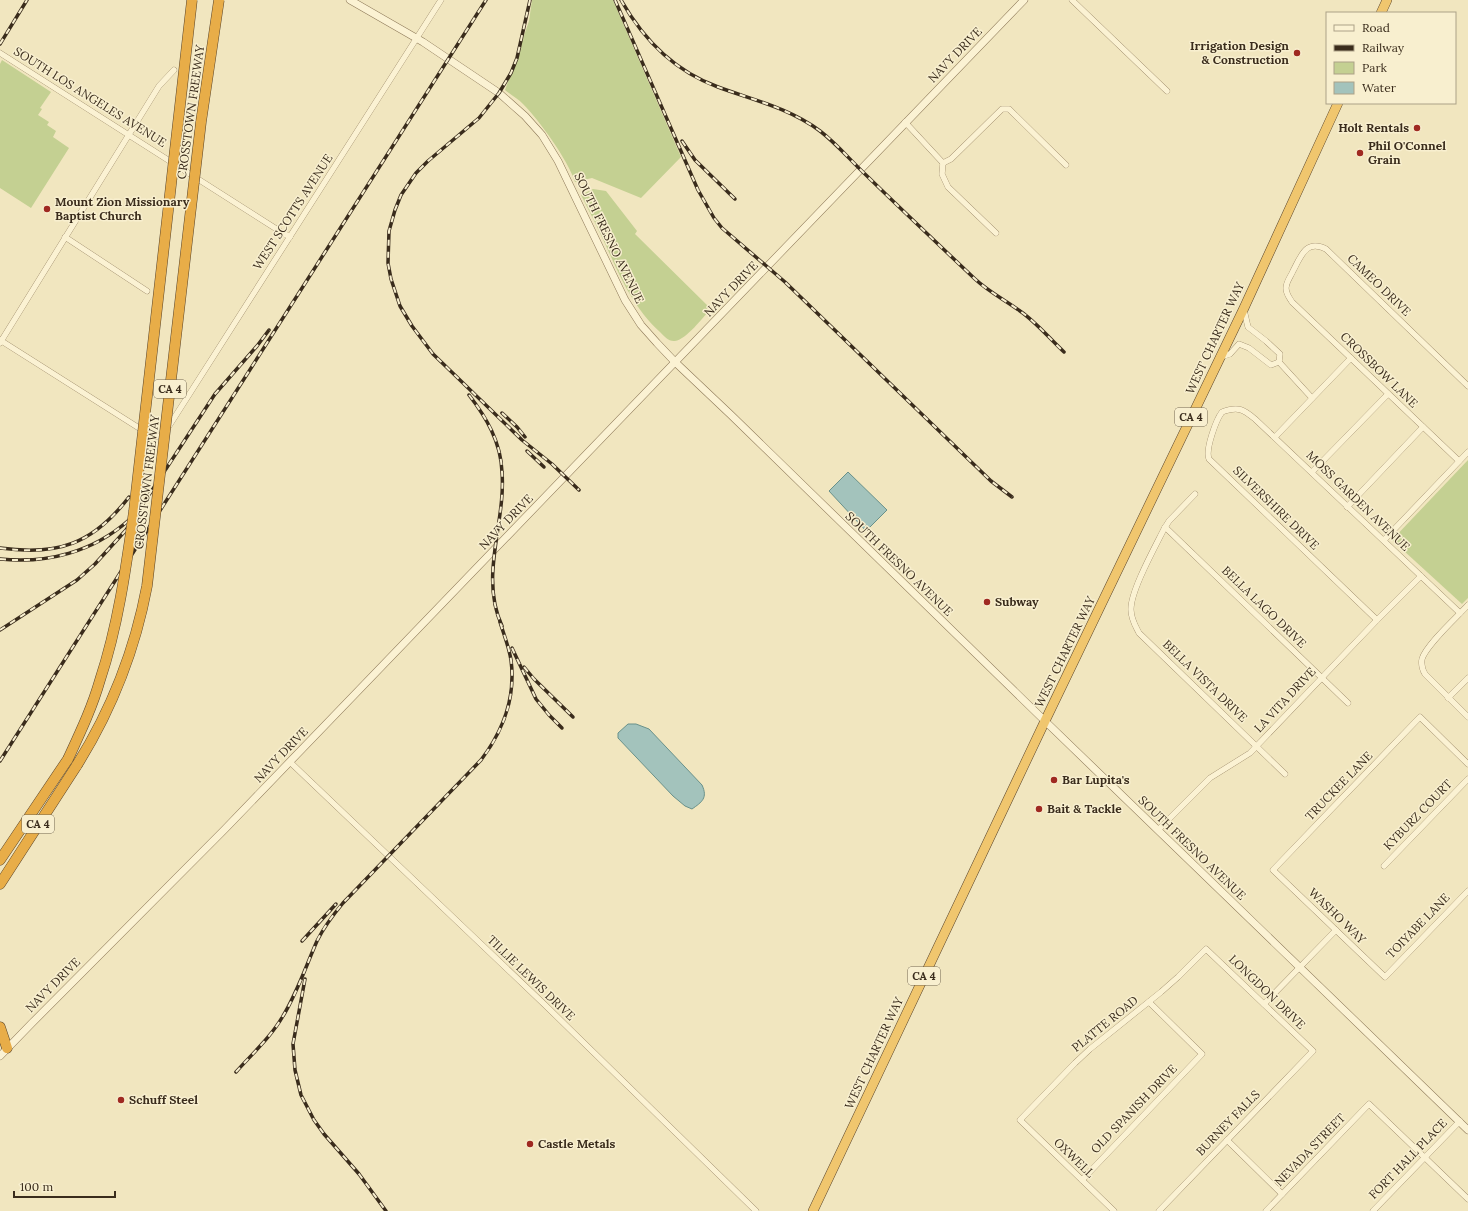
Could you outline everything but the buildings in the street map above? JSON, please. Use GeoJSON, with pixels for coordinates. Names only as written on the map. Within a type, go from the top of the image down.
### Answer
{"type":"FeatureCollection","features":[{"type":"Feature","properties":{"kind":"highway","name":"CROSSTOWN FREEWAY"},"geometry":{"type":"LineString","coordinates":[[0,860],[68,759],[86,720],[101,679],[114,630],[123,585],[134,511],[192,0]]}},
{"type":"Feature","properties":{"kind":"highway","name":"CROSSTOWN FREEWAY"},"geometry":{"type":"LineString","coordinates":[[0,884],[78,765],[99,728],[118,689],[132,649],[146,593],[200,130],[219,0]]}},
{"type":"Feature","properties":{"kind":"highway"},"geometry":{"type":"LineString","coordinates":[[1381,12],[1387,0]]}},
{"type":"Feature","properties":{"kind":"highway","name":"WEST CHARTER WAY"},"geometry":{"type":"LineString","coordinates":[[813,1211],[1045,721],[1244,308],[1338,104]]}},
{"type":"Feature","properties":{"kind":"highway"},"geometry":{"type":"LineString","coordinates":[[0,1027],[2,1049]]}},
{"type":"Feature","properties":{"kind":"street","name":"SOUTH FRESNO AVENUE"},"geometry":{"type":"LineString","coordinates":[[350,0],[417,39],[498,93],[525,116],[542,135],[558,161],[626,300],[641,324],[675,362],[1468,1130]]}},
{"type":"Feature","properties":{"kind":"street","name":"WEST SCOTTS AVENUE"},"geometry":{"type":"LineString","coordinates":[[0,341],[150,435],[157,437],[162,435],[442,0]]}},
{"type":"Feature","properties":{"kind":"street","name":"NAVY DRIVE"},"geometry":{"type":"LineString","coordinates":[[2,1049],[225,829],[753,283],[905,122],[1024,0]]}},
{"type":"Feature","properties":{"kind":"street"},"geometry":{"type":"LineString","coordinates":[[1072,0],[1167,92]]}},
{"type":"Feature","properties":{"kind":"street","name":"SOUTH LOS ANGELES AVENUE"},"geometry":{"type":"LineString","coordinates":[[0,53],[290,237]]}},
{"type":"Feature","properties":{"kind":"street"},"geometry":{"type":"LineString","coordinates":[[0,341],[159,86],[174,70]]}},
{"type":"Feature","properties":{"kind":"street"},"geometry":{"type":"LineString","coordinates":[[996,233],[948,187],[941,170],[943,163],[951,159],[1002,109],[1009,109],[1066,165]]}},
{"type":"Feature","properties":{"kind":"street"},"geometry":{"type":"LineString","coordinates":[[905,122],[943,163]]}},
{"type":"Feature","properties":{"kind":"street"},"geometry":{"type":"LineString","coordinates":[[64,237],[146,291]]}},
{"type":"Feature","properties":{"kind":"street","name":"CAMEO DRIVE"},"geometry":{"type":"LineString","coordinates":[[1286,293],[1286,286],[1303,253],[1307,248],[1319,245],[1326,249],[1468,386]]}},
{"type":"Feature","properties":{"kind":"street","name":"CROSSBOW LANE"},"geometry":{"type":"LineString","coordinates":[[1286,293],[1292,302],[1459,461]]}},
{"type":"Feature","properties":{"kind":"street"},"geometry":{"type":"LineString","coordinates":[[1244,308],[1248,327],[1280,354],[1279,362],[1312,398]]}},
{"type":"Feature","properties":{"kind":"street"},"geometry":{"type":"LineString","coordinates":[[1220,357],[1230,354],[1240,344],[1249,348],[1271,365],[1279,362]]}},
{"type":"Feature","properties":{"kind":"street"},"geometry":{"type":"LineString","coordinates":[[1275,437],[1351,358]]}},
{"type":"Feature","properties":{"kind":"street"},"geometry":{"type":"LineString","coordinates":[[1312,472],[1388,394]]}},
{"type":"Feature","properties":{"kind":"street","name":"MOSS GARDEN AVENUE"},"geometry":{"type":"LineString","coordinates":[[1238,408],[1246,411],[1275,437],[1460,614]]}},
{"type":"Feature","properties":{"kind":"street","name":"SILVERSHIRE DRIVE"},"geometry":{"type":"LineString","coordinates":[[1238,408],[1222,412],[1219,416],[1208,448],[1207,455],[1209,459],[1377,620]]}},
{"type":"Feature","properties":{"kind":"street"},"geometry":{"type":"LineString","coordinates":[[1347,507],[1423,427]]}},
{"type":"Feature","properties":{"kind":"street"},"geometry":{"type":"LineString","coordinates":[[1384,540],[1468,452]]}},
{"type":"Feature","properties":{"kind":"street"},"geometry":{"type":"LineString","coordinates":[[1165,527],[1195,494]]}},
{"type":"Feature","properties":{"kind":"street","name":"BELLA VISTA DRIVE"},"geometry":{"type":"LineString","coordinates":[[1165,527],[1133,595],[1131,608],[1132,618],[1139,633],[1285,774]]}},
{"type":"Feature","properties":{"kind":"street","name":"BELLA LAGO DRIVE"},"geometry":{"type":"LineString","coordinates":[[1165,527],[1348,703]]}},
{"type":"Feature","properties":{"kind":"street","name":"LA VITA DRIVE"},"geometry":{"type":"LineString","coordinates":[[1158,830],[1210,778],[1250,753],[1321,677],[1421,576]]}},
{"type":"Feature","properties":{"kind":"street"},"geometry":{"type":"LineString","coordinates":[[1468,605],[1428,648],[1422,658],[1421,668],[1424,674],[1468,717]]}},
{"type":"Feature","properties":{"kind":"street"},"geometry":{"type":"LineString","coordinates":[[1448,698],[1468,678]]}},
{"type":"Feature","properties":{"kind":"street","name":"TRUCKEE LANE"},"geometry":{"type":"LineString","coordinates":[[1273,870],[1420,717],[1468,764]]}},
{"type":"Feature","properties":{"kind":"street","name":"TILLIE LEWIS DRIVE"},"geometry":{"type":"LineString","coordinates":[[290,762],[544,1004],[756,1211]]}},
{"type":"Feature","properties":{"kind":"street","name":"KYBURZ COURT"},"geometry":{"type":"LineString","coordinates":[[1384,866],[1468,779]]}},
{"type":"Feature","properties":{"kind":"street","name":"WASHO WAY"},"geometry":{"type":"LineString","coordinates":[[1273,870],[1385,977]]}},
{"type":"Feature","properties":{"kind":"street","name":"TOIYABE LANE"},"geometry":{"type":"LineString","coordinates":[[1385,977],[1468,891]]}},
{"type":"Feature","properties":{"kind":"street"},"geometry":{"type":"LineString","coordinates":[[1264,1004],[1336,930]]}},
{"type":"Feature","properties":{"kind":"street","name":"PLATTE ROAD"},"geometry":{"type":"LineString","coordinates":[[1020,1120],[1074,1063],[1178,977],[1206,949]]}},
{"type":"Feature","properties":{"kind":"street","name":"LONGDON DRIVE"},"geometry":{"type":"LineString","coordinates":[[1206,949],[1313,1051]]}},
{"type":"Feature","properties":{"kind":"street","name":"OLD SPANISH DRIVE"},"geometry":{"type":"LineString","coordinates":[[1082,1180],[1202,1054],[1148,1002]]}},
{"type":"Feature","properties":{"kind":"street","name":"BURNEY FALLS"},"geometry":{"type":"LineString","coordinates":[[1159,1211],[1313,1051]]}},
{"type":"Feature","properties":{"kind":"street","name":"NEVADA STREET"},"geometry":{"type":"LineString","coordinates":[[1266,1211],[1369,1104],[1425,1157]]}},
{"type":"Feature","properties":{"kind":"street","name":"OXWELL"},"geometry":{"type":"LineString","coordinates":[[1020,1120],[1114,1211]]}},
{"type":"Feature","properties":{"kind":"street","name":"FORT HALL PLACE"},"geometry":{"type":"LineString","coordinates":[[1373,1211],[1460,1121]]}},
{"type":"Feature","properties":{"kind":"street"},"geometry":{"type":"LineString","coordinates":[[1227,1140],[1282,1194]]}},
{"type":"Feature","properties":{"kind":"street"},"geometry":{"type":"LineString","coordinates":[[1425,1157],[1468,1199]]}},
{"type":"Feature","properties":{"kind":"green space"},"geometry":{"type":"Polygon","coordinates":[[[532,0],[613,0],[681,157],[641,198],[592,178],[575,182],[560,152],[545,130],[519,100],[505,90],[529,21],[532,0]]]}},
{"type":"Feature","properties":{"kind":"green space"},"geometry":{"type":"Polygon","coordinates":[[[2,60],[51,92],[40,108],[42,109],[38,115],[49,122],[47,125],[56,131],[53,137],[69,148],[31,208],[0,188],[0,64],[2,60]]]}},
{"type":"Feature","properties":{"kind":"green space"},"geometry":{"type":"Polygon","coordinates":[[[593,189],[606,191],[637,231],[635,234],[711,309],[694,328],[680,339],[673,341],[665,337],[651,323],[629,293],[581,195],[593,189]]]}},
{"type":"Feature","properties":{"kind":"green space"},"geometry":{"type":"Polygon","coordinates":[[[1468,460],[1468,598],[1462,604],[1392,540],[1468,460]]]}},
{"type":"Feature","properties":{"kind":"water"},"geometry":{"type":"Polygon","coordinates":[[[848,472],[887,510],[866,531],[829,491],[848,472]]]}},
{"type":"Feature","properties":{"kind":"water"},"geometry":{"type":"Polygon","coordinates":[[[628,724],[636,724],[649,729],[702,785],[704,789],[704,796],[699,804],[692,809],[685,806],[673,796],[618,738],[618,733],[628,724]]]}},
{"type":"Feature","properties":{"kind":"railway"},"geometry":{"type":"LineString","coordinates":[[0,44],[27,0]]}},
{"type":"Feature","properties":{"kind":"railway"},"geometry":{"type":"LineString","coordinates":[[0,761],[486,0]]}},
{"type":"Feature","properties":{"kind":"railway"},"geometry":{"type":"LineString","coordinates":[[530,0],[517,58],[511,73],[499,93],[479,118],[416,173],[401,195],[389,231],[388,263],[391,279],[400,306],[412,326],[433,354],[522,440],[552,464],[579,490]]}},
{"type":"Feature","properties":{"kind":"railway"},"geometry":{"type":"LineString","coordinates":[[615,0],[698,190],[714,218],[722,228],[785,282],[991,481],[1012,497]]}},
{"type":"Feature","properties":{"kind":"railway"},"geometry":{"type":"LineString","coordinates":[[621,0],[639,28],[661,52],[687,72],[718,87],[783,110],[820,131],[975,279],[1026,315],[1064,352]]}},
{"type":"Feature","properties":{"kind":"railway"},"geometry":{"type":"LineString","coordinates":[[682,141],[695,160],[735,199]]}},
{"type":"Feature","properties":{"kind":"railway"},"geometry":{"type":"LineString","coordinates":[[0,630],[77,580],[95,564],[126,530],[215,394],[269,330]]}},
{"type":"Feature","properties":{"kind":"railway"},"geometry":{"type":"LineString","coordinates":[[469,395],[492,430],[501,461],[502,491],[493,569],[493,588],[496,607],[502,626]]}},
{"type":"Feature","properties":{"kind":"railway"},"geometry":{"type":"LineString","coordinates":[[502,413],[525,437]]}},
{"type":"Feature","properties":{"kind":"railway"},"geometry":{"type":"LineString","coordinates":[[527,451],[544,467]]}},
{"type":"Feature","properties":{"kind":"railway"},"geometry":{"type":"LineString","coordinates":[[0,548],[40,550],[57,548],[73,543],[88,536],[102,526],[116,513],[129,497]]}},
{"type":"Feature","properties":{"kind":"railway"},"geometry":{"type":"LineString","coordinates":[[0,559],[35,560],[69,553],[85,548],[100,540],[129,520]]}},
{"type":"Feature","properties":{"kind":"railway"},"geometry":{"type":"LineString","coordinates":[[236,1072],[278,1024],[297,989],[317,941],[343,903],[481,760],[489,749],[496,737],[506,713],[512,688],[511,660],[500,622]]}},
{"type":"Feature","properties":{"kind":"railway"},"geometry":{"type":"LineString","coordinates":[[512,648],[536,699],[562,728]]}},
{"type":"Feature","properties":{"kind":"railway"},"geometry":{"type":"LineString","coordinates":[[524,667],[534,679],[573,717]]}},
{"type":"Feature","properties":{"kind":"railway"},"geometry":{"type":"LineString","coordinates":[[302,941],[336,904]]}},
{"type":"Feature","properties":{"kind":"railway"},"geometry":{"type":"LineString","coordinates":[[305,979],[293,1044],[295,1070],[301,1095],[314,1120],[324,1134],[359,1174],[386,1211]]}},
{"type":"Feature","properties":{"kind":"place","name":"Irrigation Design & Construction"},"geometry":{"type":"Point","coordinates":[1297,53]}},
{"type":"Feature","properties":{"kind":"place","name":"Holt Rentals"},"geometry":{"type":"Point","coordinates":[1417,128]}},
{"type":"Feature","properties":{"kind":"place","name":"Phil O'Connel Grain"},"geometry":{"type":"Point","coordinates":[1360,153]}},
{"type":"Feature","properties":{"kind":"place","name":"Mount Zion Missionary Baptist Church"},"geometry":{"type":"Point","coordinates":[47,209]}},
{"type":"Feature","properties":{"kind":"place","name":"Subway"},"geometry":{"type":"Point","coordinates":[987,602]}},
{"type":"Feature","properties":{"kind":"place","name":"Bar Lupita's"},"geometry":{"type":"Point","coordinates":[1054,780]}},
{"type":"Feature","properties":{"kind":"place","name":"Bait & Tackle"},"geometry":{"type":"Point","coordinates":[1039,809]}},
{"type":"Feature","properties":{"kind":"place","name":"Schuff Steel"},"geometry":{"type":"Point","coordinates":[121,1100]}},
{"type":"Feature","properties":{"kind":"place","name":"Castle Metals"},"geometry":{"type":"Point","coordinates":[530,1144]}}]}
